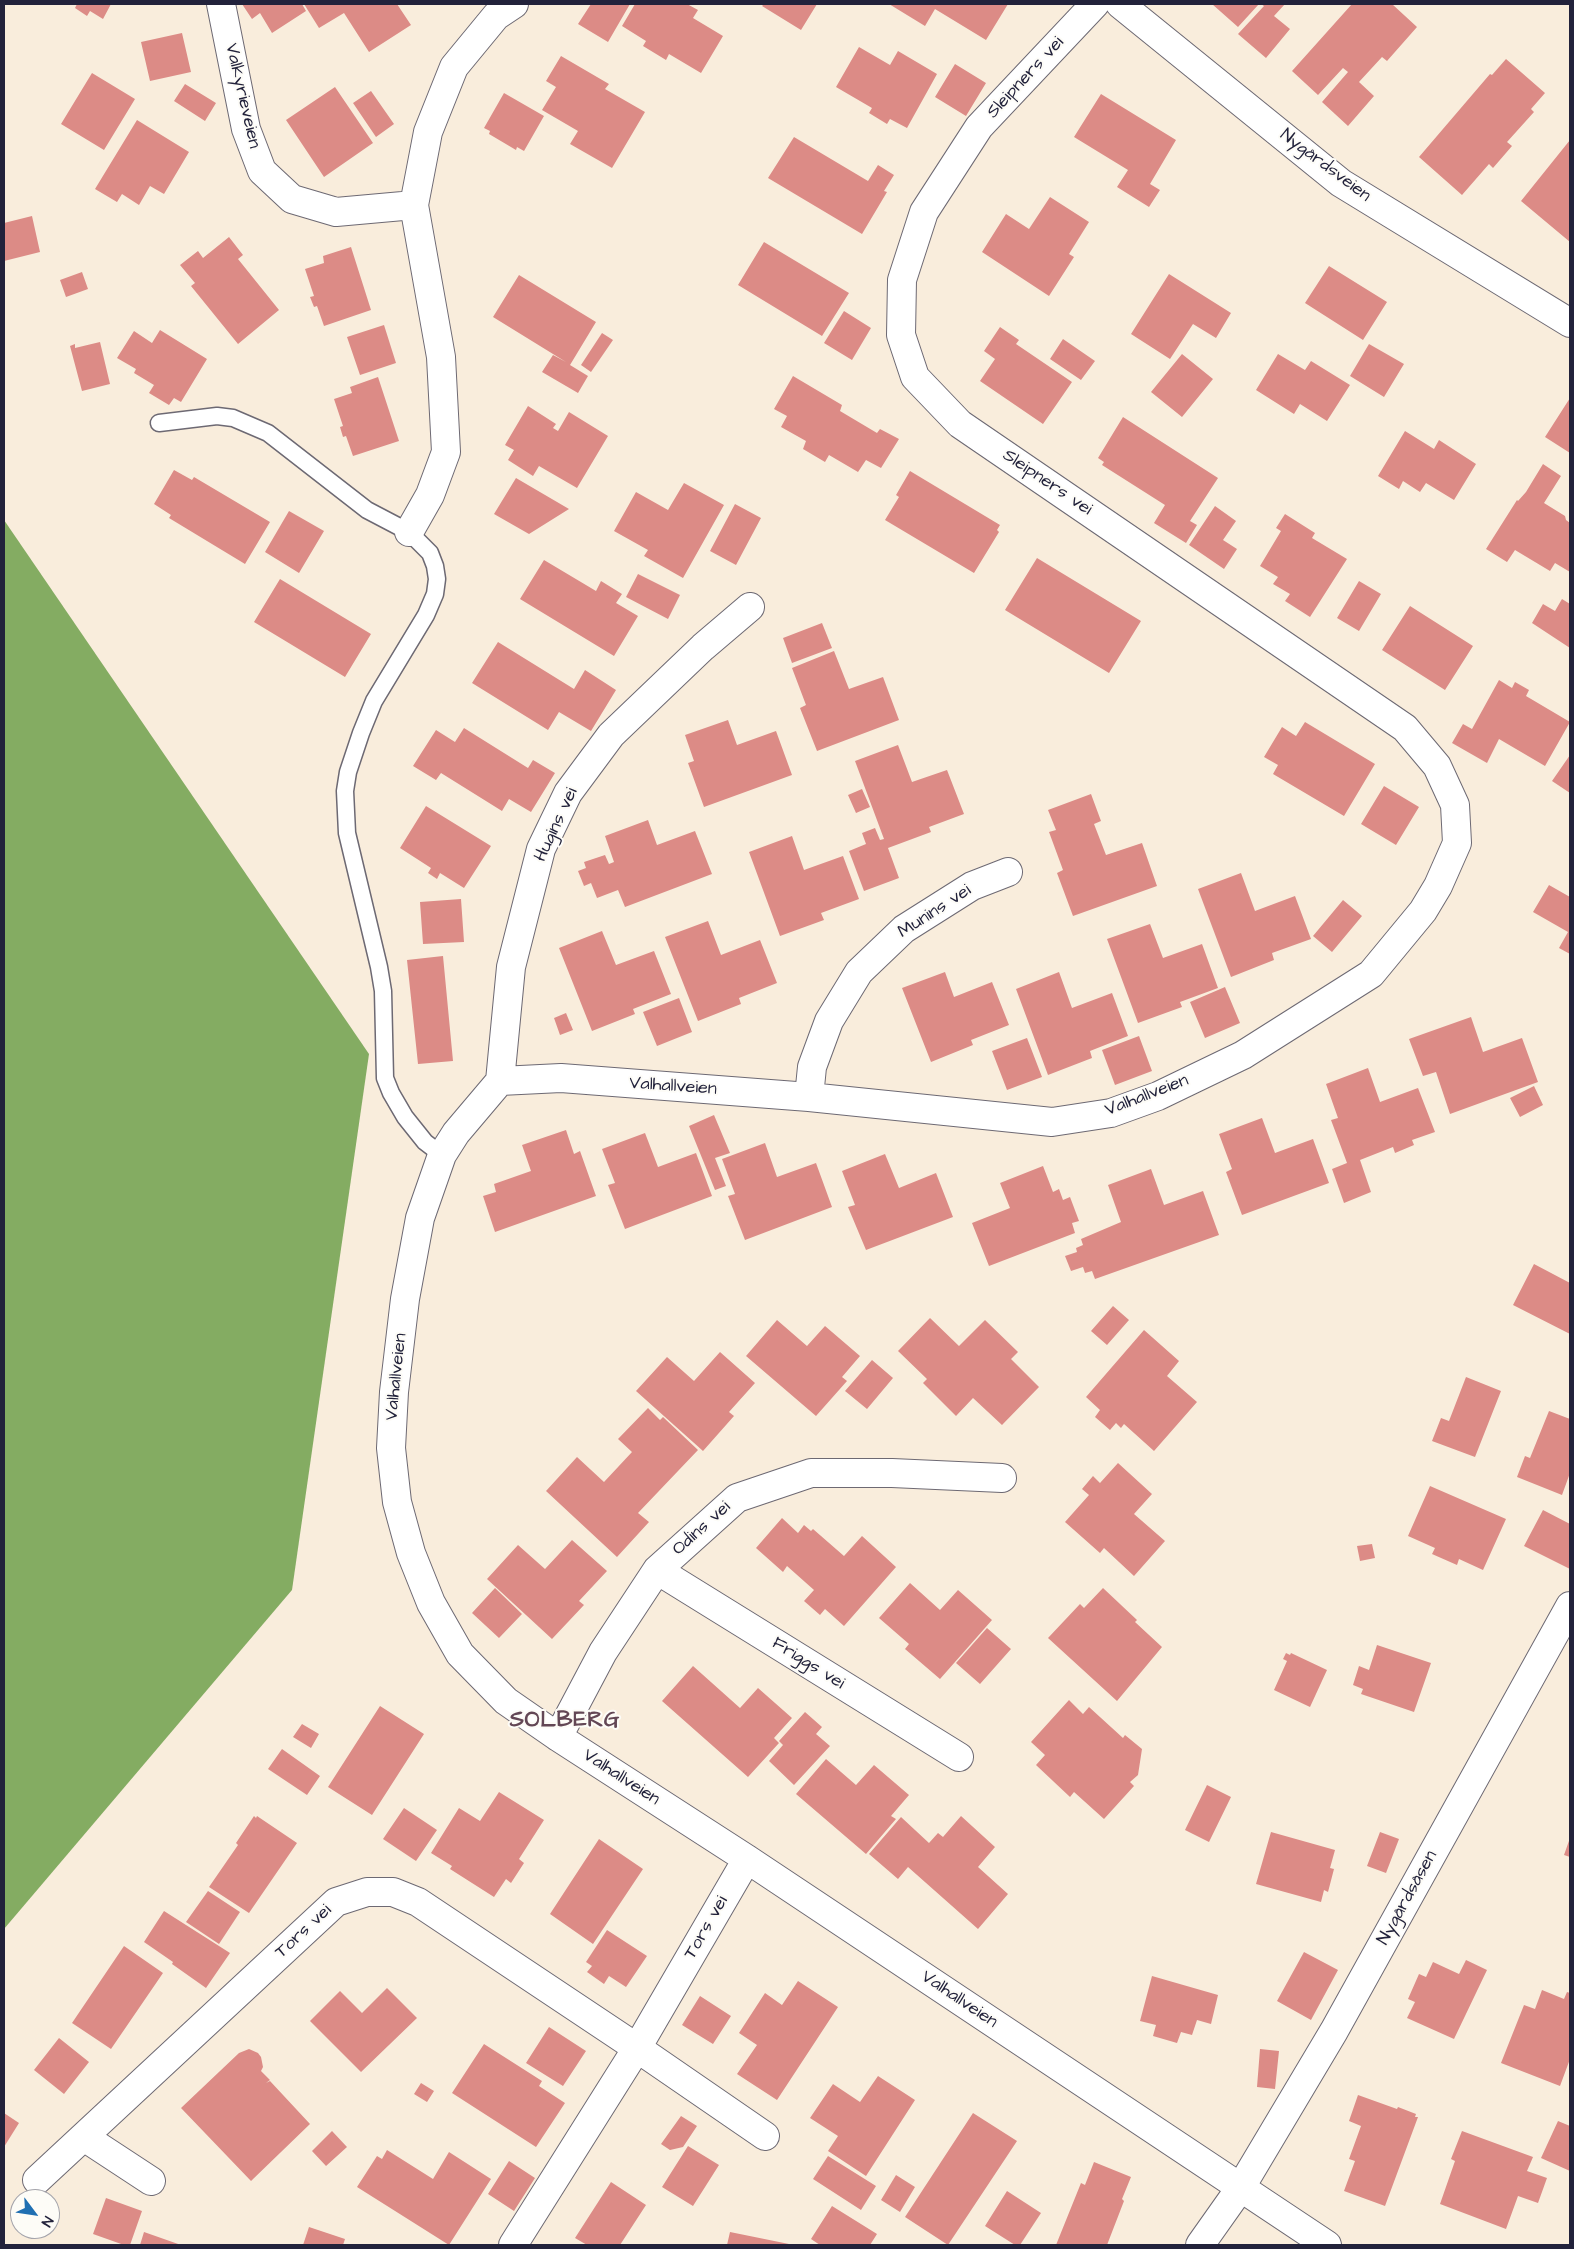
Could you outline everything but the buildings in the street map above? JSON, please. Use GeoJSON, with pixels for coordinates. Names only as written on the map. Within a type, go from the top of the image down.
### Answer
{"type":"FeatureCollection","features":[{"type":"Feature","properties":{"kind":"street","name":"Valkyrieveien"},"geometry":{"type":"LineString","coordinates":[[221,4],[246,129],[262,171],[292,199],[336,212],[414,205]]}},
{"type":"Feature","properties":{"kind":"street"},"geometry":{"type":"LineString","coordinates":[[409,532],[430,495],[446,452],[441,357],[414,205],[428,132],[454,67],[496,16],[514,4]]}},
{"type":"Feature","properties":{"kind":"street","name":"Sleipners vei"},"geometry":{"type":"LineString","coordinates":[[1095,4],[980,127],[924,212],[902,280],[902,335],[915,378],[960,424],[1405,728],[1437,766],[1455,806],[1457,843],[1438,886]]}},
{"type":"Feature","properties":{"kind":"street","name":"Nygårdsveien"},"geometry":{"type":"LineString","coordinates":[[1120,4],[1341,183],[1570,323]]}},
{"type":"Feature","properties":{"kind":"street","name":"Hugins vei"},"geometry":{"type":"LineString","coordinates":[[500,1081],[510,967],[541,849],[568,793],[611,735],[703,647],[750,607]]}},
{"type":"Feature","properties":{"kind":"street","name":"Munins vei"},"geometry":{"type":"LineString","coordinates":[[809,1097],[812,1067],[829,1021],[859,972],[904,929],[972,886],[1008,872]]}},
{"type":"Feature","properties":{"kind":"street","name":"Valhallveien"},"geometry":{"type":"LineString","coordinates":[[1326,2245],[747,1859],[558,1737],[506,1701],[460,1654],[431,1604],[411,1553],[397,1502],[391,1448],[394,1392],[405,1299],[420,1218],[442,1155],[456,1132],[500,1081],[562,1078],[809,1097],[1052,1122],[1111,1113],[1158,1096],[1243,1055],[1371,974],[1423,911],[1438,886]]}},
{"type":"Feature","properties":{"kind":"street","name":"Odins vei"},"geometry":{"type":"LineString","coordinates":[[558,1737],[602,1652],[657,1570],[737,1498],[811,1473],[892,1473],[1002,1478]]}},
{"type":"Feature","properties":{"kind":"street","name":"Friggs vei"},"geometry":{"type":"LineString","coordinates":[[657,1570],[959,1757]]}},
{"type":"Feature","properties":{"kind":"street","name":"Nygårdsåsen"},"geometry":{"type":"LineString","coordinates":[[1200,2245],[1241,2187],[1334,2031],[1570,1606]]}},
{"type":"Feature","properties":{"kind":"street","name":"Tors vei"},"geometry":{"type":"LineString","coordinates":[[512,2245],[638,2048],[747,1859]]}},
{"type":"Feature","properties":{"kind":"street","name":"Tors vei"},"geometry":{"type":"LineString","coordinates":[[37,2180],[336,1902],[366,1892],[393,1892],[418,1902],[638,2048],[765,2136]]}},
{"type":"Feature","properties":{"kind":"street"},"geometry":{"type":"LineString","coordinates":[[84,2137],[151,2181]]}},
{"type":"Feature","properties":{"kind":"lane"},"geometry":{"type":"LineString","coordinates":[[159,423],[217,416],[233,418],[268,433],[367,510],[409,532],[430,553],[437,579],[436,594],[426,615],[374,701],[361,732],[348,772],[345,791],[347,833],[383,991],[385,1078],[391,1093],[405,1117],[425,1142],[442,1155]]}},
{"type":"Feature","properties":{"kind":"green space"},"geometry":{"type":"Polygon","coordinates":[[[4,520],[369,1054],[292,1590],[4,1929],[4,520]]]}},
{"type":"Feature","properties":{"kind":"district","name":"SOLBERG"},"geometry":{"type":"Point","coordinates":[565,1721]}}]}
